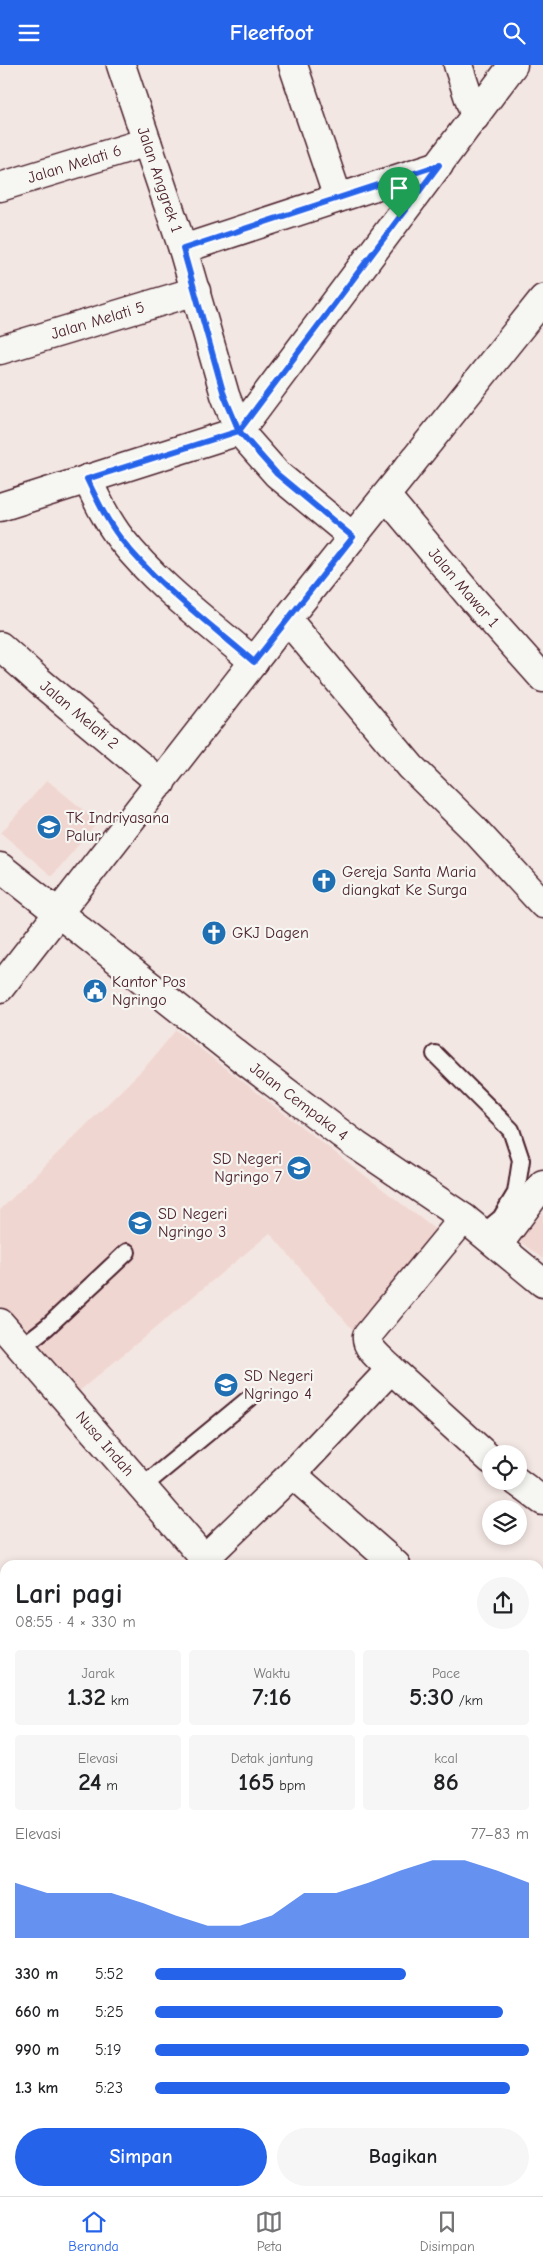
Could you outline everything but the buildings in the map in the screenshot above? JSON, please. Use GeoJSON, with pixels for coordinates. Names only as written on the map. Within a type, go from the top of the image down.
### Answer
{"type":"FeatureCollection","features":[{"type":"Feature","properties":{"kind":"street","name":"Jalan Anggrek 1"},"geometry":{"type":"LineString","coordinates":[[121,65],[183,249],[224,395],[239,431],[277,474],[353,537]]}},
{"type":"Feature","properties":{"kind":"street"},"geometry":{"type":"LineString","coordinates":[[293,65],[338,198]]}},
{"type":"Feature","properties":{"kind":"street"},"geometry":{"type":"LineString","coordinates":[[458,65],[475,117]]}},
{"type":"Feature","properties":{"kind":"street"},"geometry":{"type":"LineString","coordinates":[[0,507],[239,431],[513,65]]}},
{"type":"Feature","properties":{"kind":"street","name":"Jalan Melati 6"},"geometry":{"type":"LineString","coordinates":[[0,187],[147,142]]}},
{"type":"Feature","properties":{"kind":"street"},"geometry":{"type":"LineString","coordinates":[[183,249],[439,165]]}},
{"type":"Feature","properties":{"kind":"street","name":"Jalan Melati 5"},"geometry":{"type":"LineString","coordinates":[[0,350],[196,291]]}},
{"type":"Feature","properties":{"kind":"street"},"geometry":{"type":"LineString","coordinates":[[0,988],[254,662],[543,299]]}},
{"type":"Feature","properties":{"kind":"street"},"geometry":{"type":"LineString","coordinates":[[87,479],[105,515],[120,539],[141,562],[254,662]]}},
{"type":"Feature","properties":{"kind":"street","name":"Jalan Mawar 1"},"geometry":{"type":"LineString","coordinates":[[386,496],[470,596],[543,678]]}},
{"type":"Feature","properties":{"kind":"street"},"geometry":{"type":"LineString","coordinates":[[288,619],[412,767],[473,828],[543,905]]}},
{"type":"Feature","properties":{"kind":"street","name":"Jalan Melati 2"},"geometry":{"type":"LineString","coordinates":[[0,646],[161,783]]}},
{"type":"Feature","properties":{"kind":"street","name":"Jalan Cempaka 4"},"geometry":{"type":"LineString","coordinates":[[0,867],[348,1139],[482,1232],[543,1283]]}},
{"type":"Feature","properties":{"kind":"street"},"geometry":{"type":"LineString","coordinates":[[482,1452],[391,1369],[369,1346],[366,1341],[367,1336],[482,1232],[543,1184]]}},
{"type":"Feature","properties":{"kind":"street","name":"Nusa Indah"},"geometry":{"type":"LineString","coordinates":[[0,1323],[205,1560]]}},
{"type":"Feature","properties":{"kind":"street"},"geometry":{"type":"LineString","coordinates":[[209,1560],[391,1369]]}},
{"type":"Feature","properties":{"kind":"street"},"geometry":{"type":"LineString","coordinates":[[292,1474],[390,1560]]}},
{"type":"Feature","properties":{"kind":"street"},"geometry":{"type":"LineString","coordinates":[[527,1489],[543,1501]]}},
{"type":"Feature","properties":{"kind":"lane"},"geometry":{"type":"LineString","coordinates":[[435,1054],[511,1130],[521,1160],[516,1193],[500,1218],[482,1232]]}},
{"type":"Feature","properties":{"kind":"lane"},"geometry":{"type":"LineString","coordinates":[[20,1348],[47,1327],[127,1253]]}},
{"type":"Feature","properties":{"kind":"lane"},"geometry":{"type":"LineString","coordinates":[[143,1487],[250,1398]]}},
{"type":"Feature","properties":{"kind":"shaded area","name":"TK Indriyasana Palur"},"geometry":{"type":"Polygon","coordinates":[[[47,780],[98,822],[52,876],[1,833],[47,780]]]}},
{"type":"Feature","properties":{"kind":"shaded area","name":"SD Negeri Ngringo 3"},"geometry":{"type":"Polygon","coordinates":[[[176,1030],[441,1234],[358,1336],[270,1233],[78,1392],[0,1306],[0,1210],[147,1065],[176,1030]]]}},
{"type":"Feature","properties":{"kind":"shaded area"},"geometry":{"type":"Polygon","coordinates":[[[543,1212],[543,1259],[519,1241],[543,1212]]]}},
{"type":"Feature","properties":{"kind":"place","name":"TK Indriyasana Palur"},"geometry":{"type":"Point","coordinates":[49,827]}},
{"type":"Feature","properties":{"kind":"place","name":"Gereja Santa Maria diangkat Ke Surga"},"geometry":{"type":"Point","coordinates":[324,881]}},
{"type":"Feature","properties":{"kind":"place","name":"GKJ Dagen"},"geometry":{"type":"Point","coordinates":[214,933]}},
{"type":"Feature","properties":{"kind":"place","name":"Kantor Pos Ngringo"},"geometry":{"type":"Point","coordinates":[95,991]}},
{"type":"Feature","properties":{"kind":"place","name":"SD Negeri Ngringo 7"},"geometry":{"type":"Point","coordinates":[299,1168]}},
{"type":"Feature","properties":{"kind":"place","name":"SD Negeri Ngringo 3"},"geometry":{"type":"Point","coordinates":[140,1223]}},
{"type":"Feature","properties":{"kind":"place","name":"SD Negeri Ngringo 4"},"geometry":{"type":"Point","coordinates":[226,1385]}},
{"type":"Feature","properties":{"kind":"route"},"geometry":{"type":"LineString","coordinates":[[399,218],[239,431],[257,454],[297,493],[353,537],[254,662],[172,591],[120,539],[105,515],[87,479],[239,431],[224,395],[183,249],[439,165],[399,218]]}}]}
